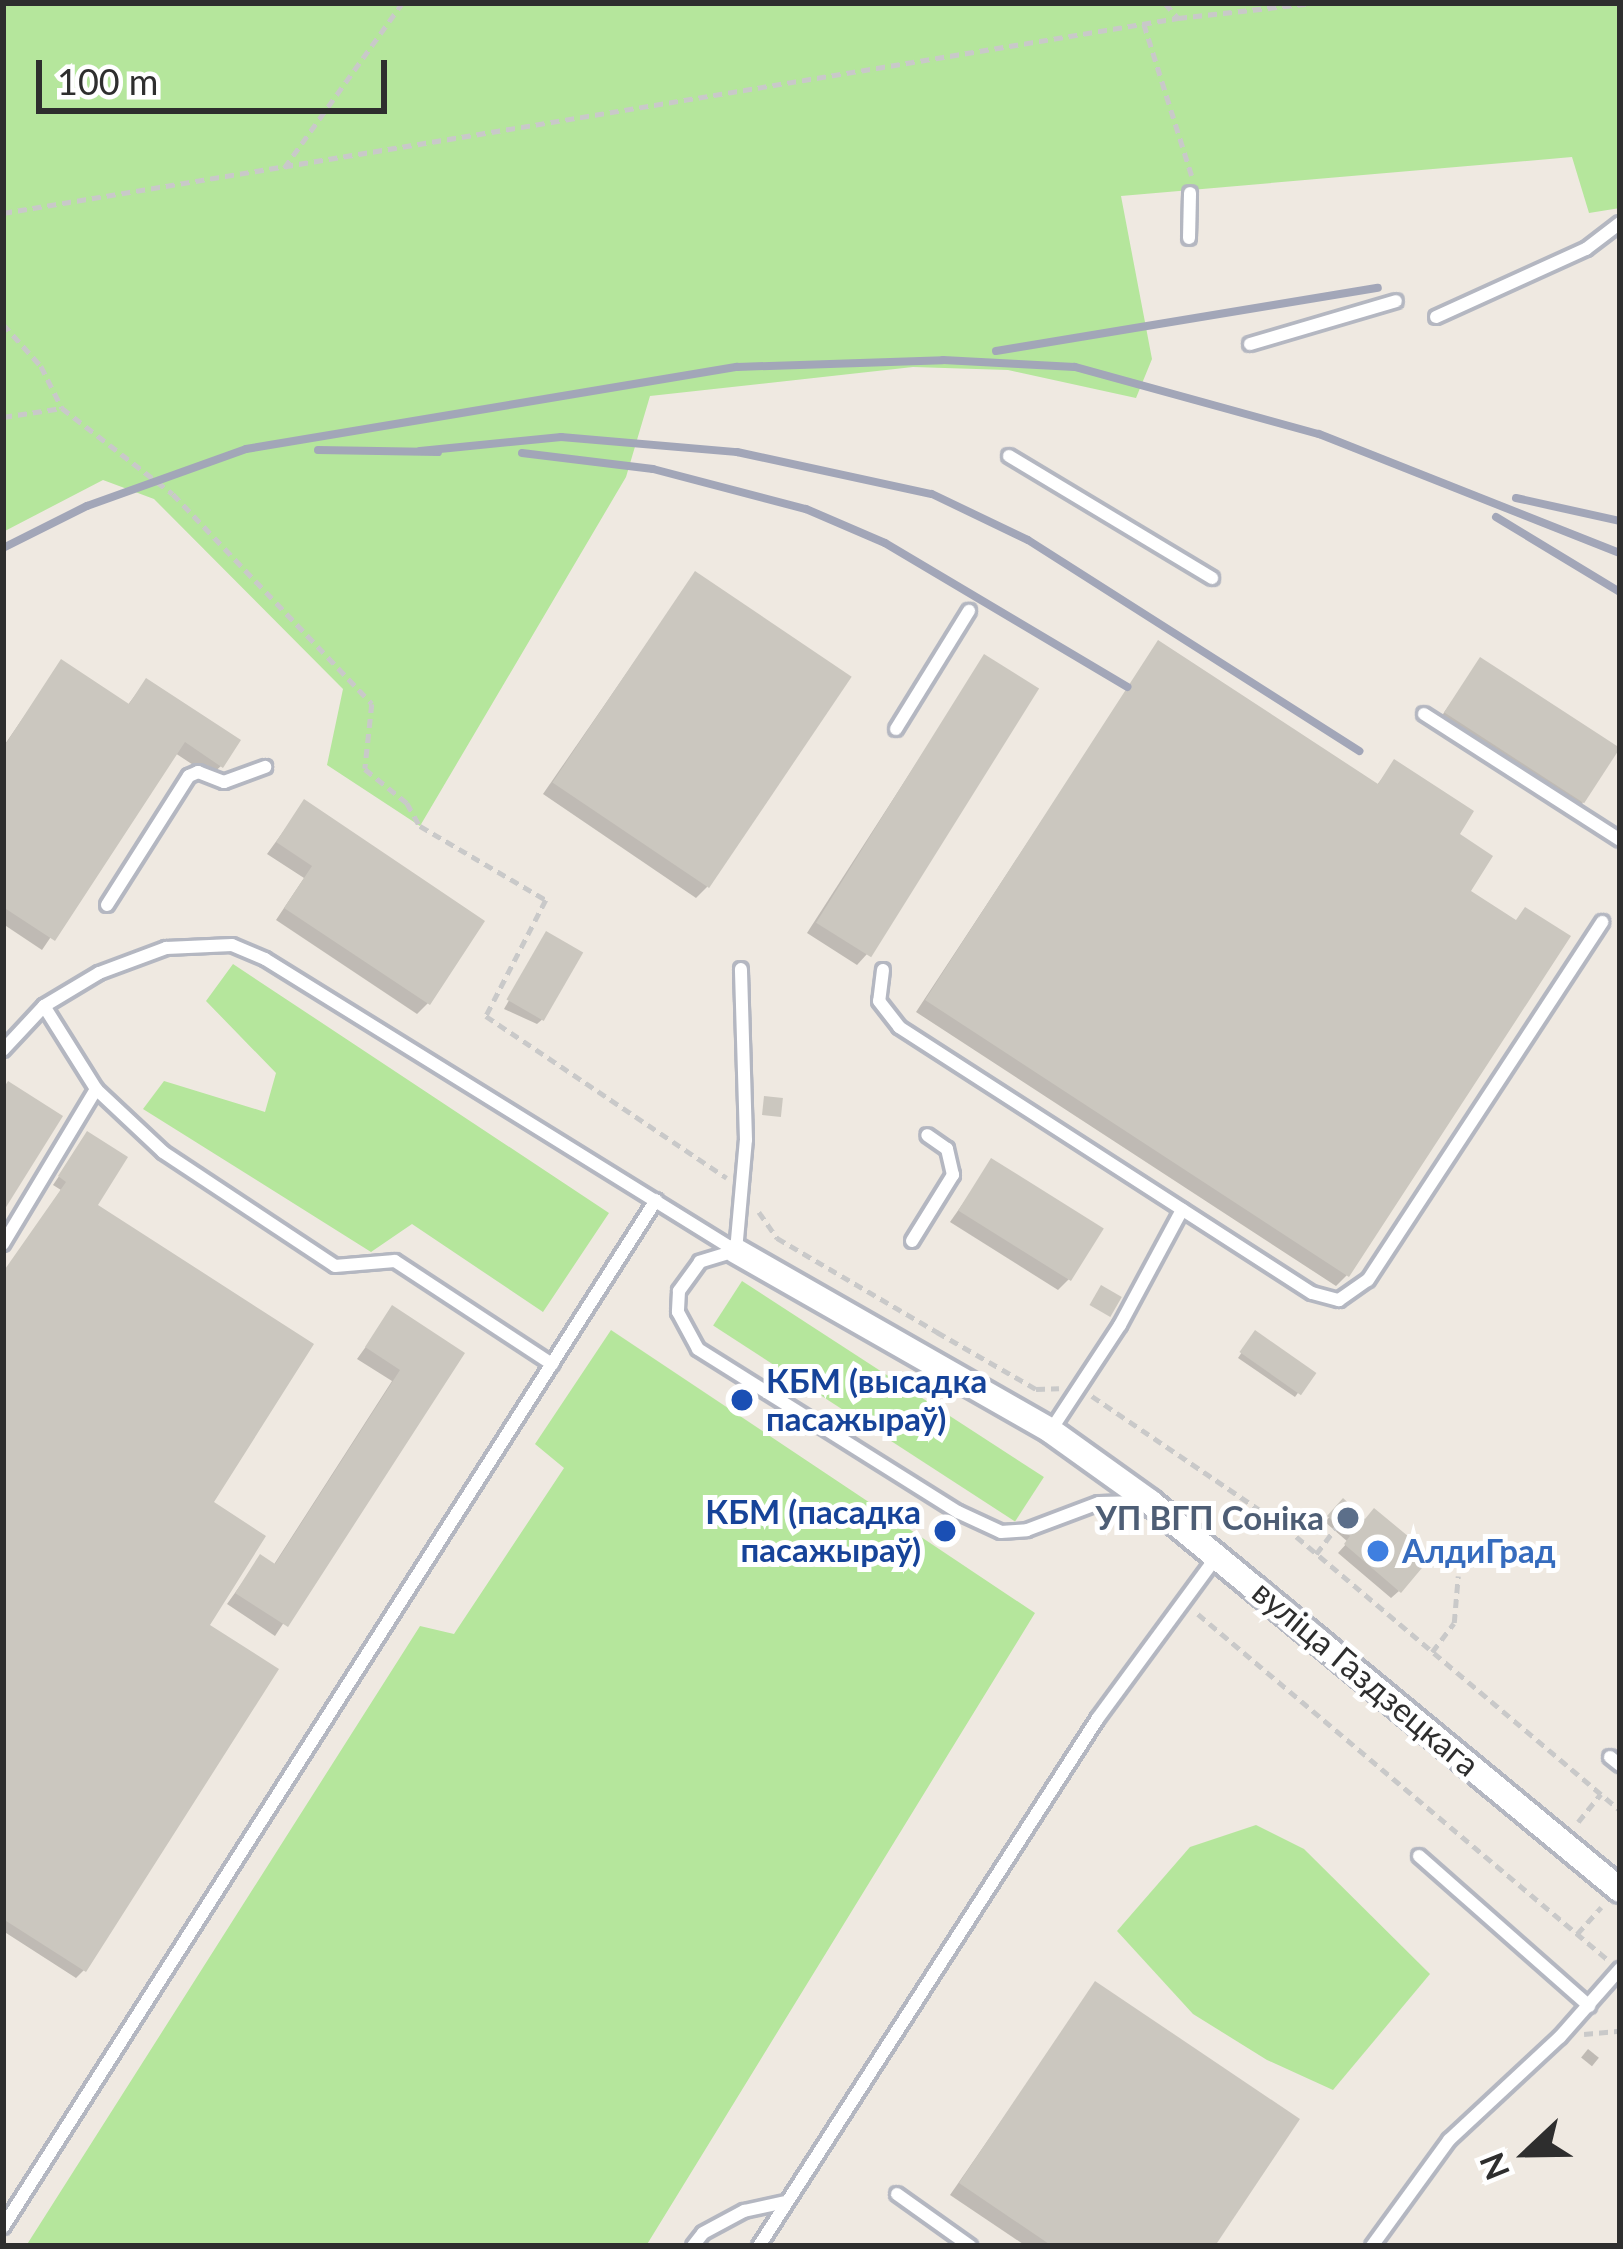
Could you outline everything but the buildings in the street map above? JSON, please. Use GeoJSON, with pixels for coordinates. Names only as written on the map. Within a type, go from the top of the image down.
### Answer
{"type":"FeatureCollection","features":[{"type":"Feature","properties":{"kind":"street","name":"вуліца Газдзецкага"},"geometry":{"type":"LineString","coordinates":[[736,1250],[1051,1431],[1150,1502],[1619,1889]]}},
{"type":"Feature","properties":{"kind":"lane"},"geometry":{"type":"LineString","coordinates":[[1189,238],[1190,194]]}},
{"type":"Feature","properties":{"kind":"lane"},"geometry":{"type":"LineString","coordinates":[[1436,317],[1586,249],[1620,224]]}},
{"type":"Feature","properties":{"kind":"lane"},"geometry":{"type":"LineString","coordinates":[[1250,344],[1396,301]]}},
{"type":"Feature","properties":{"kind":"lane"},"geometry":{"type":"LineString","coordinates":[[1010,456],[1212,578]]}},
{"type":"Feature","properties":{"kind":"lane"},"geometry":{"type":"LineString","coordinates":[[896,729],[968,611]]}},
{"type":"Feature","properties":{"kind":"lane"},"geometry":{"type":"LineString","coordinates":[[1424,714],[1620,840]]}},
{"type":"Feature","properties":{"kind":"lane"},"geometry":{"type":"LineString","coordinates":[[107,905],[189,776],[198,772],[224,782],[266,767]]}},
{"type":"Feature","properties":{"kind":"lane"},"geometry":{"type":"LineString","coordinates":[[883,970],[879,1001],[898,1027],[1312,1294],[1339,1300],[1369,1280],[1602,922]]}},
{"type":"Feature","properties":{"kind":"lane"},"geometry":{"type":"LineString","coordinates":[[3,1050],[44,1006],[99,973],[166,948],[232,945],[265,958],[736,1250]]}},
{"type":"Feature","properties":{"kind":"lane"},"geometry":{"type":"LineString","coordinates":[[736,1250],[742,1188],[741,969]]}},
{"type":"Feature","properties":{"kind":"lane"},"geometry":{"type":"LineString","coordinates":[[44,1006],[96,1089],[163,1152],[335,1266],[394,1261],[552,1364]]}},
{"type":"Feature","properties":{"kind":"lane"},"geometry":{"type":"LineString","coordinates":[[3,1244],[96,1089]]}},
{"type":"Feature","properties":{"kind":"lane"},"geometry":{"type":"LineString","coordinates":[[912,1241],[952,1175],[947,1149],[927,1135]]}},
{"type":"Feature","properties":{"kind":"lane"},"geometry":{"type":"LineString","coordinates":[[3,2227],[656,1200]]}},
{"type":"Feature","properties":{"kind":"lane"},"geometry":{"type":"LineString","coordinates":[[1051,1431],[1183,1210]]}},
{"type":"Feature","properties":{"kind":"lane"},"geometry":{"type":"LineString","coordinates":[[736,1250],[700,1262],[679,1291],[677,1312],[698,1349],[969,1518],[1001,1532],[1027,1530],[1099,1503],[1150,1502]]}},
{"type":"Feature","properties":{"kind":"lane"},"geometry":{"type":"LineString","coordinates":[[759,2246],[1098,1718],[1217,1555]]}},
{"type":"Feature","properties":{"kind":"lane"},"geometry":{"type":"LineString","coordinates":[[1419,1856],[1589,2006]]}},
{"type":"Feature","properties":{"kind":"lane"},"geometry":{"type":"LineString","coordinates":[[1372,2246],[1449,2140],[1560,2037],[1620,1970]]}},
{"type":"Feature","properties":{"kind":"lane"},"geometry":{"type":"LineString","coordinates":[[897,2194],[970,2246]]}},
{"type":"Feature","properties":{"kind":"lane"},"geometry":{"type":"LineString","coordinates":[[693,2246],[703,2234],[744,2211],[785,2202]]}},
{"type":"Feature","properties":{"kind":"path"},"geometry":{"type":"LineString","coordinates":[[284,168],[402,3]]}},
{"type":"Feature","properties":{"kind":"path"},"geometry":{"type":"LineString","coordinates":[[1165,3],[1178,18]]}},
{"type":"Feature","properties":{"kind":"path"},"geometry":{"type":"LineString","coordinates":[[3,213],[1178,18],[1313,3]]}},
{"type":"Feature","properties":{"kind":"path"},"geometry":{"type":"LineString","coordinates":[[1144,24],[1192,170],[1190,194]]}},
{"type":"Feature","properties":{"kind":"path"},"geometry":{"type":"LineString","coordinates":[[3,324],[41,366],[62,408],[173,494],[372,704],[365,769],[407,803],[420,826],[546,900],[486,1016],[742,1188],[777,1238],[1036,1389],[1079,1387],[1316,1554],[1620,1810]]}},
{"type":"Feature","properties":{"kind":"path"},"geometry":{"type":"LineString","coordinates":[[3,417],[62,408]]}},
{"type":"Feature","properties":{"kind":"path"},"geometry":{"type":"LineString","coordinates":[[1316,1554],[1338,1526]]}},
{"type":"Feature","properties":{"kind":"path"},"geometry":{"type":"LineString","coordinates":[[1432,1652],[1454,1623],[1458,1576]]}},
{"type":"Feature","properties":{"kind":"path"},"geometry":{"type":"LineString","coordinates":[[1183,1601],[1620,1970]]}},
{"type":"Feature","properties":{"kind":"path"},"geometry":{"type":"LineString","coordinates":[[1562,1842],[1601,1794]]}},
{"type":"Feature","properties":{"kind":"path"},"geometry":{"type":"LineString","coordinates":[[1577,1934],[1619,1889]]}},
{"type":"Feature","properties":{"kind":"path"},"geometry":{"type":"LineString","coordinates":[[1560,2037],[1620,2031]]}},
{"type":"Feature","properties":{"kind":"green space"},"geometry":{"type":"Polygon","coordinates":[[[3,3],[1620,3],[1620,208],[1589,213],[1572,157],[1121,196],[1152,359],[1136,398],[1008,370],[913,367],[650,396],[626,477],[420,826],[327,765],[343,689],[154,499],[103,480],[3,532],[3,3]]]}},
{"type":"Feature","properties":{"kind":"green space"},"geometry":{"type":"Polygon","coordinates":[[[233,964],[609,1213],[543,1312],[412,1224],[371,1252],[143,1109],[164,1081],[265,1112],[276,1073],[206,1001],[233,964]]]}},
{"type":"Feature","properties":{"kind":"green space"},"geometry":{"type":"Polygon","coordinates":[[[742,1281],[1044,1477],[1015,1522],[713,1325],[742,1281]]]}},
{"type":"Feature","properties":{"kind":"green space"},"geometry":{"type":"Polygon","coordinates":[[[611,1330],[1035,1613],[646,2246],[26,2246],[420,1626],[454,1634],[564,1468],[535,1444],[611,1330]]]}},
{"type":"Feature","properties":{"kind":"green space"},"geometry":{"type":"Polygon","coordinates":[[[1256,1825],[1304,1849],[1430,1974],[1333,2090],[1267,2060],[1193,2014],[1117,1931],[1190,1847],[1256,1825]]]}},
{"type":"Feature","properties":{"kind":"railway"},"geometry":{"type":"LineString","coordinates":[[996,351],[1378,288]]}},
{"type":"Feature","properties":{"kind":"railway"},"geometry":{"type":"LineString","coordinates":[[3,548],[87,506],[246,449],[737,367],[943,360],[1075,367],[1319,434],[1620,553]]}},
{"type":"Feature","properties":{"kind":"railway"},"geometry":{"type":"LineString","coordinates":[[420,451],[561,437],[737,452],[932,494],[1028,540],[1359,751]]}},
{"type":"Feature","properties":{"kind":"railway"},"geometry":{"type":"LineString","coordinates":[[318,450],[438,452]]}},
{"type":"Feature","properties":{"kind":"railway"},"geometry":{"type":"LineString","coordinates":[[522,453],[653,469],[806,509],[885,543],[1128,687]]}},
{"type":"Feature","properties":{"kind":"railway"},"geometry":{"type":"LineString","coordinates":[[1516,498],[1620,521]]}},
{"type":"Feature","properties":{"kind":"railway"},"geometry":{"type":"LineString","coordinates":[[1496,517],[1620,592]]}},
{"type":"Feature","properties":{"kind":"place","name":"КБМ (высадка пасажыраў)"},"geometry":{"type":"Point","coordinates":[742,1400]}},
{"type":"Feature","properties":{"kind":"place","name":"УП ВГП Соніка"},"geometry":{"type":"Point","coordinates":[1348,1518]}},
{"type":"Feature","properties":{"kind":"place","name":"КБМ (пасадка пасажыраў)"},"geometry":{"type":"Point","coordinates":[945,1531]}},
{"type":"Feature","properties":{"kind":"place","name":"АлдиГрад"},"geometry":{"type":"Point","coordinates":[1378,1551]}}]}
